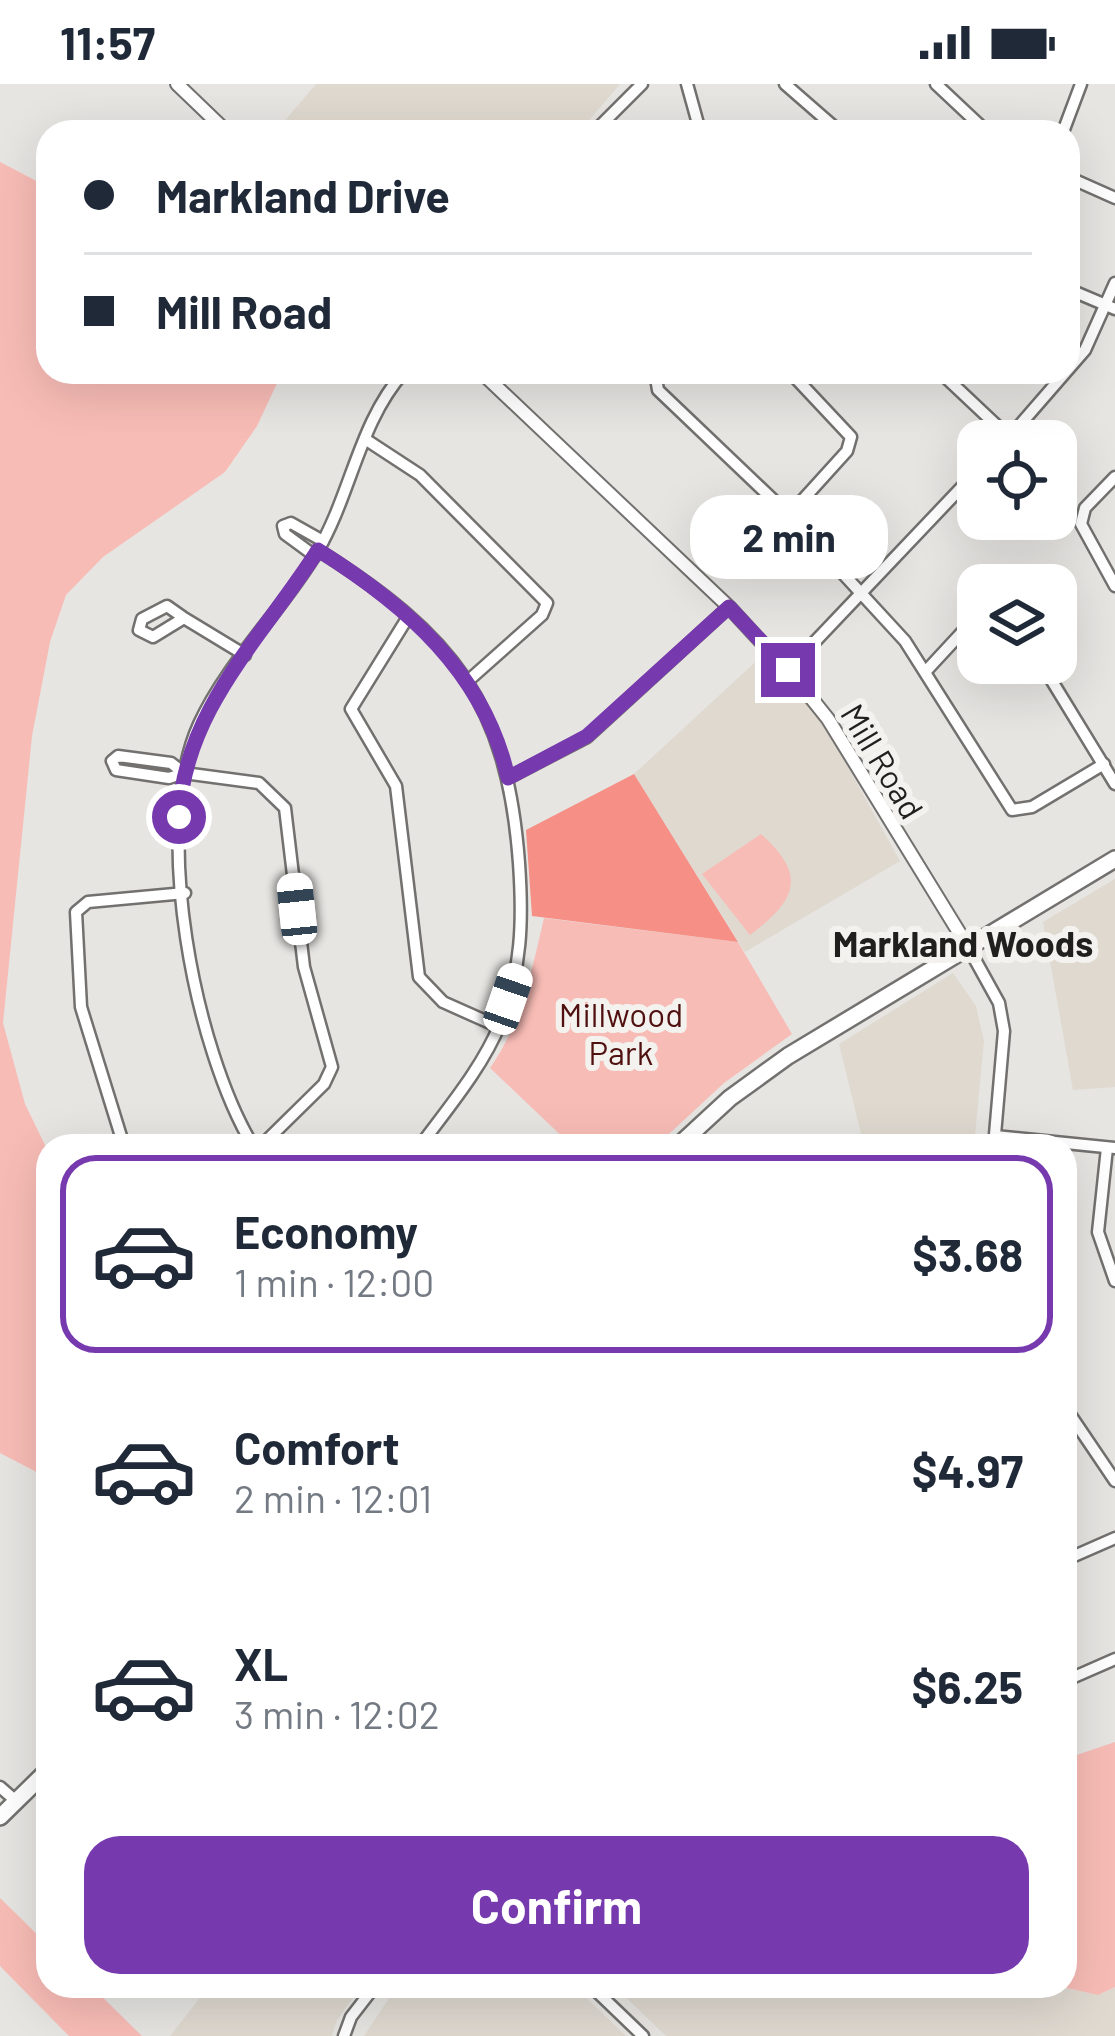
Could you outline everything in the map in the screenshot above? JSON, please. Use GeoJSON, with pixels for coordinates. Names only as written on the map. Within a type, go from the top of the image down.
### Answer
{"type":"FeatureCollection","features":[{"type":"Feature","properties":{"kind":"main road"},"geometry":{"type":"LineString","coordinates":[[692,1134],[778,1062],[1115,859]]}},
{"type":"Feature","properties":{"kind":"main road"},"geometry":{"type":"LineString","coordinates":[[0,1816],[36,1781]]}},
{"type":"Feature","properties":{"kind":"street"},"geometry":{"type":"LineString","coordinates":[[177,84],[214,120]]}},
{"type":"Feature","properties":{"kind":"street"},"geometry":{"type":"LineString","coordinates":[[606,120],[642,84]]}},
{"type":"Feature","properties":{"kind":"street"},"geometry":{"type":"LineString","coordinates":[[687,84],[697,120]]}},
{"type":"Feature","properties":{"kind":"street"},"geometry":{"type":"LineString","coordinates":[[785,84],[826,120]]}},
{"type":"Feature","properties":{"kind":"street"},"geometry":{"type":"LineString","coordinates":[[936,84],[974,120]]}},
{"type":"Feature","properties":{"kind":"street"},"geometry":{"type":"LineString","coordinates":[[1068,120],[1081,84]]}},
{"type":"Feature","properties":{"kind":"street"},"geometry":{"type":"LineString","coordinates":[[1080,182],[1115,198]]}},
{"type":"Feature","properties":{"kind":"street"},"geometry":{"type":"LineString","coordinates":[[1080,355],[1110,307],[1115,283]]}},
{"type":"Feature","properties":{"kind":"street"},"geometry":{"type":"LineString","coordinates":[[1080,294],[1110,307]]}},
{"type":"Feature","properties":{"kind":"street"},"geometry":{"type":"LineString","coordinates":[[251,1134],[211,1055],[199,1014],[179,817],[184,772],[206,710],[318,549],[364,439],[397,384]]}},
{"type":"Feature","properties":{"kind":"street","name":"Mill Road"},"geometry":{"type":"LineString","coordinates":[[494,384],[729,607],[828,719],[998,1004],[1004,1031],[996,1134]]}},
{"type":"Feature","properties":{"kind":"street"},"geometry":{"type":"LineString","coordinates":[[657,384],[862,590],[927,670],[1012,810],[1032,807],[1103,764]]}},
{"type":"Feature","properties":{"kind":"street"},"geometry":{"type":"LineString","coordinates":[[789,515],[847,452],[851,436],[801,384]]}},
{"type":"Feature","properties":{"kind":"street"},"geometry":{"type":"LineString","coordinates":[[952,384],[989,420]]}},
{"type":"Feature","properties":{"kind":"street"},"geometry":{"type":"LineString","coordinates":[[1025,420],[1058,384]]}},
{"type":"Feature","properties":{"kind":"street"},"geometry":{"type":"LineString","coordinates":[[364,439],[420,475],[547,603],[537,621],[469,680]]}},
{"type":"Feature","properties":{"kind":"street"},"geometry":{"type":"LineString","coordinates":[[1115,477],[1085,508],[1081,524],[1115,586]]}},
{"type":"Feature","properties":{"kind":"street"},"geometry":{"type":"LineString","coordinates":[[788,670],[957,492]]}},
{"type":"Feature","properties":{"kind":"street"},"geometry":{"type":"LineString","coordinates":[[318,549],[408,617],[469,680],[497,737],[508,778],[524,925],[517,975],[499,1027],[428,1134]]}},
{"type":"Feature","properties":{"kind":"street"},"geometry":{"type":"LineString","coordinates":[[508,778],[587,736],[729,607]]}},
{"type":"Feature","properties":{"kind":"street"},"geometry":{"type":"LineString","coordinates":[[408,617],[351,710],[396,786],[419,977],[443,1002],[499,1027]]}},
{"type":"Feature","properties":{"kind":"street"},"geometry":{"type":"LineString","coordinates":[[184,618],[245,655]]}},
{"type":"Feature","properties":{"kind":"street"},"geometry":{"type":"LineString","coordinates":[[927,670],[957,638]]}},
{"type":"Feature","properties":{"kind":"street"},"geometry":{"type":"LineString","coordinates":[[1054,684],[1115,784]]}},
{"type":"Feature","properties":{"kind":"street"},"geometry":{"type":"LineString","coordinates":[[184,772],[169,778],[116,770],[112,763],[123,756],[171,763],[184,772],[259,783],[285,808],[304,967],[332,1067],[324,1084],[270,1134]]}},
{"type":"Feature","properties":{"kind":"street"},"geometry":{"type":"LineString","coordinates":[[120,1134],[81,1006],[76,912],[88,902],[185,892]]}},
{"type":"Feature","properties":{"kind":"street"},"geometry":{"type":"LineString","coordinates":[[1077,1146],[1111,1148],[1099,1232],[1115,1281]]}},
{"type":"Feature","properties":{"kind":"street"},"geometry":{"type":"LineString","coordinates":[[1077,1425],[1115,1481]]}},
{"type":"Feature","properties":{"kind":"street"},"geometry":{"type":"LineString","coordinates":[[1077,1555],[1115,1538]]}},
{"type":"Feature","properties":{"kind":"street"},"geometry":{"type":"LineString","coordinates":[[1077,1676],[1115,1659]]}},
{"type":"Feature","properties":{"kind":"street"},"geometry":{"type":"LineString","coordinates":[[0,1787],[16,1801]]}},
{"type":"Feature","properties":{"kind":"street"},"geometry":{"type":"LineString","coordinates":[[344,2036],[366,1998]]}},
{"type":"Feature","properties":{"kind":"street"},"geometry":{"type":"LineString","coordinates":[[603,1998],[643,2036]]}},
{"type":"Feature","properties":{"kind":"shaded area"},"geometry":{"type":"Polygon","coordinates":[[[316,84],[620,84],[589,120],[285,120],[316,84]]]}},
{"type":"Feature","properties":{"kind":"shaded area"},"geometry":{"type":"Polygon","coordinates":[[[765,653],[822,720],[900,861],[745,952],[634,774],[765,653]]]}},
{"type":"Feature","properties":{"kind":"shaded area"},"geometry":{"type":"Polygon","coordinates":[[[634,774],[738,942],[532,916],[526,830],[634,774]]]}},
{"type":"Feature","properties":{"kind":"shaded area"},"geometry":{"type":"Polygon","coordinates":[[[1115,879],[1115,1087],[1073,1090],[1043,922],[1115,879]]]}},
{"type":"Feature","properties":{"kind":"shaded area","name":"Markland Woods"},"geometry":{"type":"Polygon","coordinates":[[[953,973],[976,1006],[984,1041],[975,1134],[861,1134],[839,1044],[953,973]]]}},
{"type":"Feature","properties":{"kind":"shaded area"},"geometry":{"type":"Polygon","coordinates":[[[1115,1987],[1115,2036],[666,2036],[626,1998],[1077,1998],[1077,1990],[1098,1995],[1115,1987]]]}},
{"type":"Feature","properties":{"kind":"shaded area"},"geometry":{"type":"Polygon","coordinates":[[[200,1998],[353,1998],[332,2036],[170,2036],[200,1998]]]}},
{"type":"Feature","properties":{"kind":"shaded area"},"geometry":{"type":"Polygon","coordinates":[[[389,1998],[586,1998],[626,2036],[364,2036],[389,1998]]]}},
{"type":"Feature","properties":{"kind":"green space"},"geometry":{"type":"Polygon","coordinates":[[[0,162],[36,181],[36,384],[277,384],[257,426],[225,472],[103,557],[66,595],[50,642],[32,736],[3,1023],[25,1104],[40,1134],[36,1134],[36,1472],[0,1453],[0,162]]]}},
{"type":"Feature","properties":{"kind":"green space"},"geometry":{"type":"Polygon","coordinates":[[[761,834],[786,863],[790,887],[778,910],[750,935],[702,874],[761,834]]]}},
{"type":"Feature","properties":{"kind":"green space","name":"Millwood Park"},"geometry":{"type":"Polygon","coordinates":[[[544,918],[738,942],[792,1034],[724,1083],[669,1134],[559,1134],[490,1068],[518,1015],[544,918]]]}},
{"type":"Feature","properties":{"kind":"green space"},"geometry":{"type":"Polygon","coordinates":[[[1115,1742],[1115,1987],[1098,1995],[1077,1990],[1077,1755],[1115,1742]]]}},
{"type":"Feature","properties":{"kind":"green space"},"geometry":{"type":"Polygon","coordinates":[[[0,1898],[36,1933],[36,1998],[103,1998],[142,2036],[69,2036],[0,1966],[0,1898]]]}},
{"type":"Feature","properties":{"kind":"district","name":"Markland Woods"},"geometry":{"type":"Point","coordinates":[963,942]}},
{"type":"Feature","properties":{"kind":"route"},"geometry":{"type":"LineString","coordinates":[[179,817],[187,760],[206,710],[318,550],[421,626],[469,680],[502,751],[508,778],[587,736],[729,607],[788,670]]}}]}
